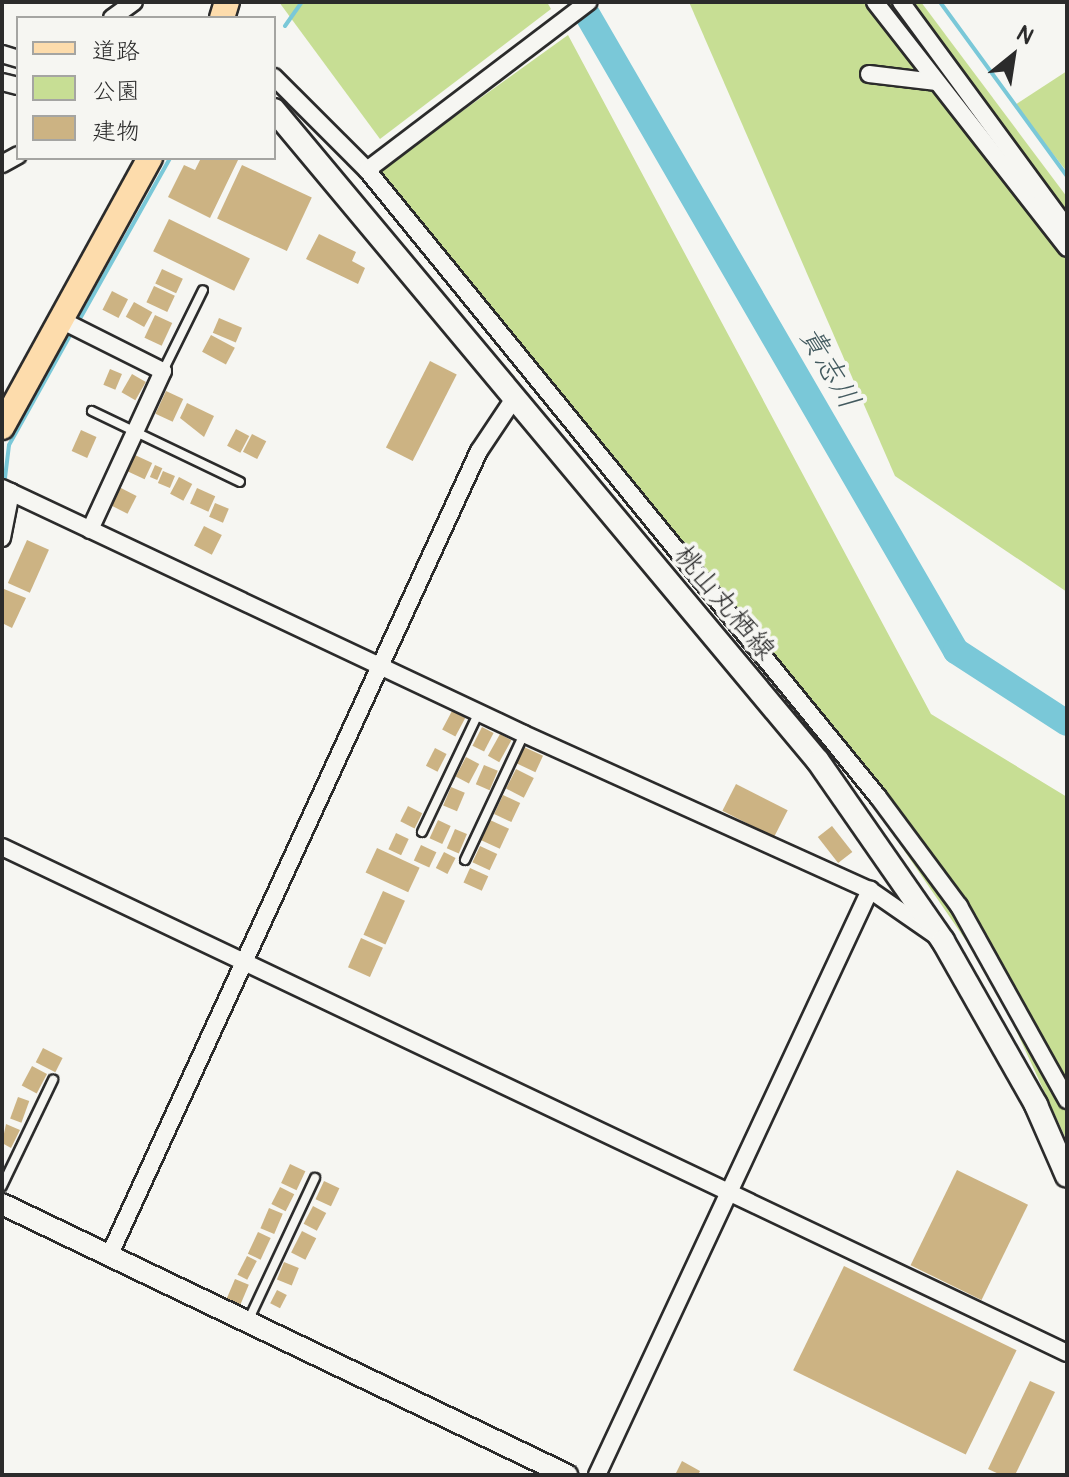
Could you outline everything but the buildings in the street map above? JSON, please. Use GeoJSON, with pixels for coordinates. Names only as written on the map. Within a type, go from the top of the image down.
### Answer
{"type":"FeatureCollection","features":[{"type":"Feature","properties":{"kind":"main road","name":"桃山丸栖線"},"geometry":{"type":"LineString","coordinates":[[276,112],[513,400],[818,761],[943,941],[1036,1105],[1067,1176]]}},
{"type":"Feature","properties":{"kind":"main road"},"geometry":{"type":"LineString","coordinates":[[2,427],[149,160]]}},
{"type":"Feature","properties":{"kind":"street"},"geometry":{"type":"LineString","coordinates":[[115,16],[134,2]]}},
{"type":"Feature","properties":{"kind":"street"},"geometry":{"type":"LineString","coordinates":[[367,170],[588,2]]}},
{"type":"Feature","properties":{"kind":"street"},"geometry":{"type":"LineString","coordinates":[[875,2],[1067,248]]}},
{"type":"Feature","properties":{"kind":"street"},"geometry":{"type":"LineString","coordinates":[[901,2],[1067,228]]}},
{"type":"Feature","properties":{"kind":"street"},"geometry":{"type":"LineString","coordinates":[[276,66],[303,102]]}},
{"type":"Feature","properties":{"kind":"street"},"geometry":{"type":"LineString","coordinates":[[869,74],[935,82]]}},
{"type":"Feature","properties":{"kind":"street"},"geometry":{"type":"LineString","coordinates":[[276,79],[303,102],[367,170],[401,219],[757,643],[904,830],[959,906],[1067,1100]]}},
{"type":"Feature","properties":{"kind":"street"},"geometry":{"type":"LineString","coordinates":[[61,320],[163,371],[90,530]]}},
{"type":"Feature","properties":{"kind":"street"},"geometry":{"type":"LineString","coordinates":[[109,1256],[384,665],[479,451],[513,400]]}},
{"type":"Feature","properties":{"kind":"street"},"geometry":{"type":"LineString","coordinates":[[2,538],[6,490],[384,665],[524,734],[870,890],[943,941]]}},
{"type":"Feature","properties":{"kind":"street"},"geometry":{"type":"LineString","coordinates":[[2,847],[730,1189],[1067,1353]]}},
{"type":"Feature","properties":{"kind":"street"},"geometry":{"type":"LineString","coordinates":[[597,1475],[870,890]]}},
{"type":"Feature","properties":{"kind":"street"},"geometry":{"type":"LineString","coordinates":[[2,1204],[567,1475]]}},
{"type":"Feature","properties":{"kind":"lane"},"geometry":{"type":"LineString","coordinates":[[163,371],[203,290]]}},
{"type":"Feature","properties":{"kind":"lane"},"geometry":{"type":"LineString","coordinates":[[92,411],[240,482]]}},
{"type":"Feature","properties":{"kind":"lane"},"geometry":{"type":"LineString","coordinates":[[422,832],[480,711]]}},
{"type":"Feature","properties":{"kind":"lane"},"geometry":{"type":"LineString","coordinates":[[465,860],[524,734]]}},
{"type":"Feature","properties":{"kind":"lane"},"geometry":{"type":"LineString","coordinates":[[2,1186],[53,1080]]}},
{"type":"Feature","properties":{"kind":"lane"},"geometry":{"type":"LineString","coordinates":[[248,1321],[315,1178]]}},
{"type":"Feature","properties":{"kind":"green space"},"geometry":{"type":"Polygon","coordinates":[[[279,2],[547,2],[551,9],[380,139],[279,2]]]}},
{"type":"Feature","properties":{"kind":"green space"},"geometry":{"type":"Polygon","coordinates":[[[689,2],[921,2],[1067,197],[1067,592],[895,476],[689,2]]]}},
{"type":"Feature","properties":{"kind":"green space"},"geometry":{"type":"Polygon","coordinates":[[[568,35],[931,714],[1067,797],[1067,1141],[993,980],[840,757],[364,182],[568,35]]]}},
{"type":"Feature","properties":{"kind":"green space"},"geometry":{"type":"Polygon","coordinates":[[[1067,71],[1067,172],[1015,105],[1067,71]]]}},
{"type":"Feature","properties":{"kind":"waterway"},"geometry":{"type":"LineString","coordinates":[[285,26],[302,2]]}},
{"type":"Feature","properties":{"kind":"waterway","name":"貴志川"},"geometry":{"type":"LineString","coordinates":[[580,2],[956,651],[1067,723]]}},
{"type":"Feature","properties":{"kind":"waterway"},"geometry":{"type":"LineString","coordinates":[[940,2],[1067,176]]}},
{"type":"Feature","properties":{"kind":"waterway"},"geometry":{"type":"LineString","coordinates":[[77,324],[169,160]]}},
{"type":"Feature","properties":{"kind":"waterway"},"geometry":{"type":"LineString","coordinates":[[4,486],[9,445],[72,332]]}}]}
